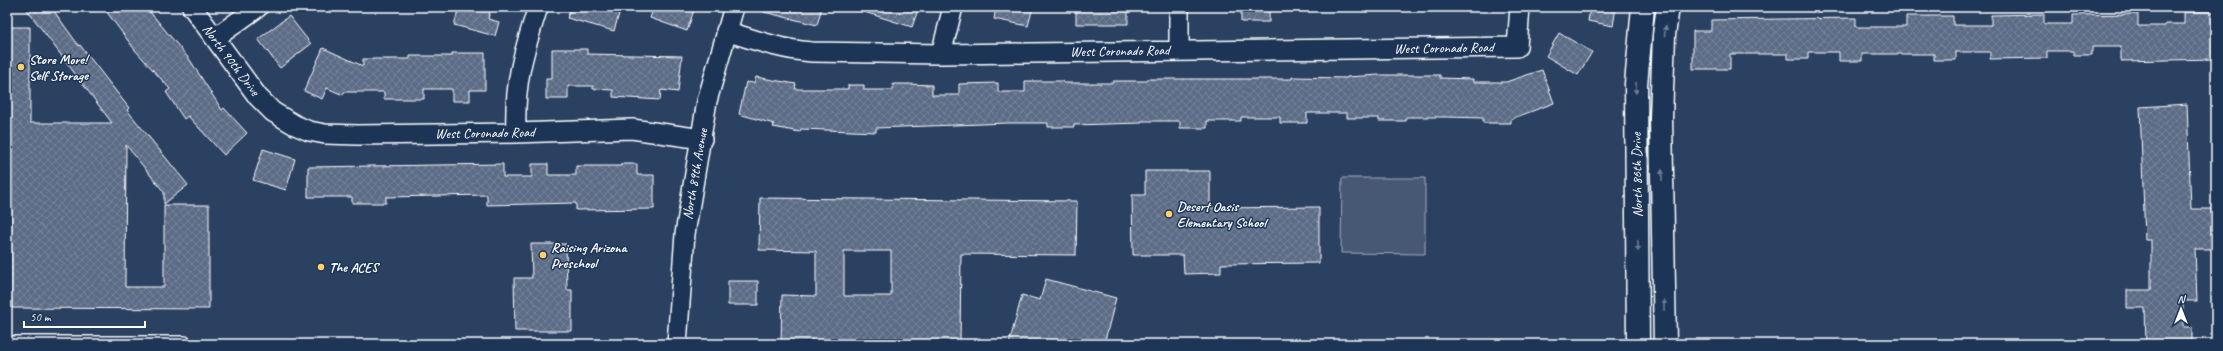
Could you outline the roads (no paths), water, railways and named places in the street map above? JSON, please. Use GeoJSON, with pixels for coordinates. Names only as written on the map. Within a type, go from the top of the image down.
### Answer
{"type":"FeatureCollection","features":[{"type":"Feature","properties":{"kind":"street","name":"North 90th Drive"},"geometry":{"type":"LineString","coordinates":[[192,7],[258,97],[273,112]]}},
{"type":"Feature","properties":{"kind":"street"},"geometry":{"type":"LineString","coordinates":[[215,38],[258,7]]}},
{"type":"Feature","properties":{"kind":"street"},"geometry":{"type":"LineString","coordinates":[[516,133],[515,104],[517,81],[538,7]]}},
{"type":"Feature","properties":{"kind":"street","name":"North 89th Avenue"},"geometry":{"type":"LineString","coordinates":[[676,344],[685,234],[702,139],[707,101],[734,7]]}},
{"type":"Feature","properties":{"kind":"street"},"geometry":{"type":"LineString","coordinates":[[941,54],[952,7]]}},
{"type":"Feature","properties":{"kind":"street"},"geometry":{"type":"LineString","coordinates":[[1179,7],[1179,50]]}},
{"type":"Feature","properties":{"kind":"street","name":"West Coronado Road"},"geometry":{"type":"LineString","coordinates":[[726,31],[794,51],[941,54],[1517,47],[1520,7]]}},
{"type":"Feature","properties":{"kind":"street","name":"North 86th Drive"},"geometry":{"type":"LineString","coordinates":[[1638,344],[1636,92],[1643,7]]}},
{"type":"Feature","properties":{"kind":"street","name":"North 86th Drive"},"geometry":{"type":"LineString","coordinates":[[1664,344],[1661,118],[1663,58],[1668,7]]}},
{"type":"Feature","properties":{"kind":"street"},"geometry":{"type":"LineString","coordinates":[[1638,56],[1663,58]]}},
{"type":"Feature","properties":{"kind":"street","name":"West Coronado Road"},"geometry":{"type":"LineString","coordinates":[[273,112],[295,125],[326,134],[516,133],[632,129],[702,139]]}},
{"type":"Feature","properties":{"kind":"lane"},"geometry":{"type":"LineString","coordinates":[[7,342],[185,342],[185,344]]}},
{"type":"Feature","properties":{"kind":"place","name":"Store More! Self Storage"},"geometry":{"type":"Point","coordinates":[21,67]}},
{"type":"Feature","properties":{"kind":"place","name":"Desert Oasis Elementary School"},"geometry":{"type":"Point","coordinates":[1169,214]}},
{"type":"Feature","properties":{"kind":"place","name":"Raising Arizona Preschool"},"geometry":{"type":"Point","coordinates":[543,255]}},
{"type":"Feature","properties":{"kind":"place","name":"The ACES"},"geometry":{"type":"Point","coordinates":[321,267]}}]}
